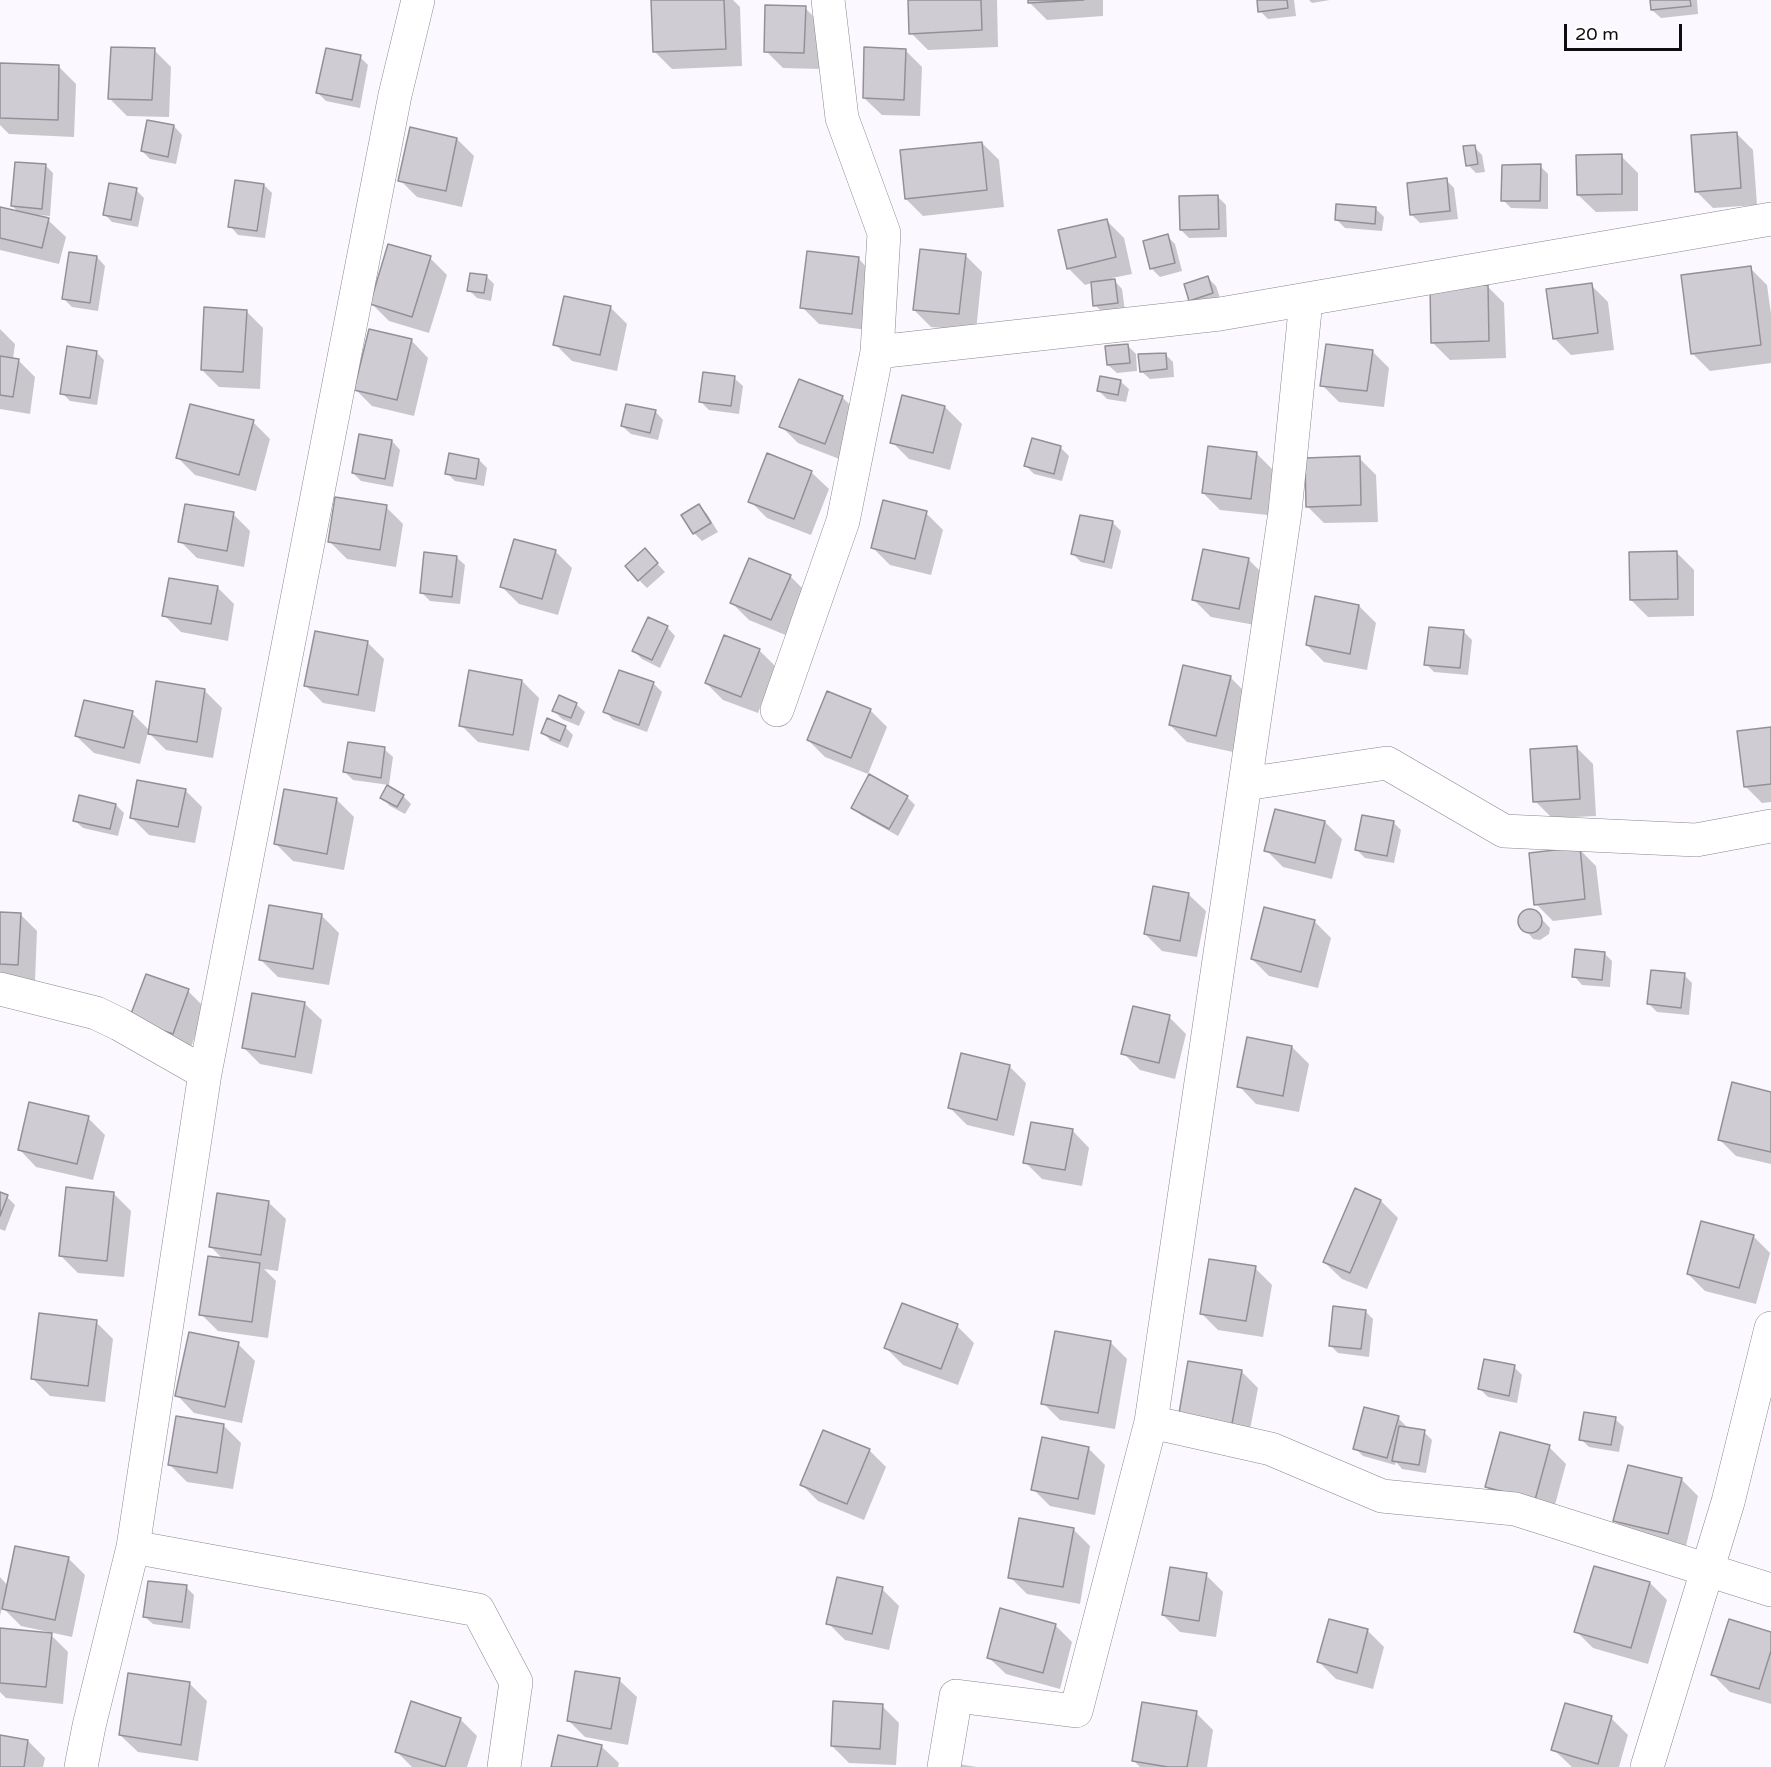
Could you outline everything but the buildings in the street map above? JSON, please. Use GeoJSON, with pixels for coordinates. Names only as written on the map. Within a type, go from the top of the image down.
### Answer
{"type":"FeatureCollection","features":[{"type":"Feature","properties":{"kind":"street"},"geometry":{"type":"LineString","coordinates":[[81,1767],[133,1547],[205,1073],[395,94],[418,0]]}},
{"type":"Feature","properties":{"kind":"street"},"geometry":{"type":"LineString","coordinates":[[777,710],[843,521],[877,352],[884,232],[842,118],[828,0]]}},
{"type":"Feature","properties":{"kind":"street"},"geometry":{"type":"LineString","coordinates":[[877,352],[1220,314],[1771,219]]}},
{"type":"Feature","properties":{"kind":"street"},"geometry":{"type":"LineString","coordinates":[[944,1767],[956,1696],[1076,1711],[1151,1422],[1285,512],[1306,300]]}},
{"type":"Feature","properties":{"kind":"street"},"geometry":{"type":"LineString","coordinates":[[1245,784],[1387,763],[1504,831],[1696,840],[1771,826]]}},
{"type":"Feature","properties":{"kind":"street"},"geometry":{"type":"LineString","coordinates":[[0,989],[96,1013],[120,1024],[205,1073]]}},
{"type":"Feature","properties":{"kind":"street"},"geometry":{"type":"LineString","coordinates":[[1647,1767],[1728,1502],[1771,1328]]}},
{"type":"Feature","properties":{"kind":"street"},"geometry":{"type":"LineString","coordinates":[[1151,1422],[1271,1449],[1383,1496],[1515,1509],[1771,1590]]}},
{"type":"Feature","properties":{"kind":"street"},"geometry":{"type":"LineString","coordinates":[[133,1547],[478,1610],[516,1682],[504,1767]]}}]}
